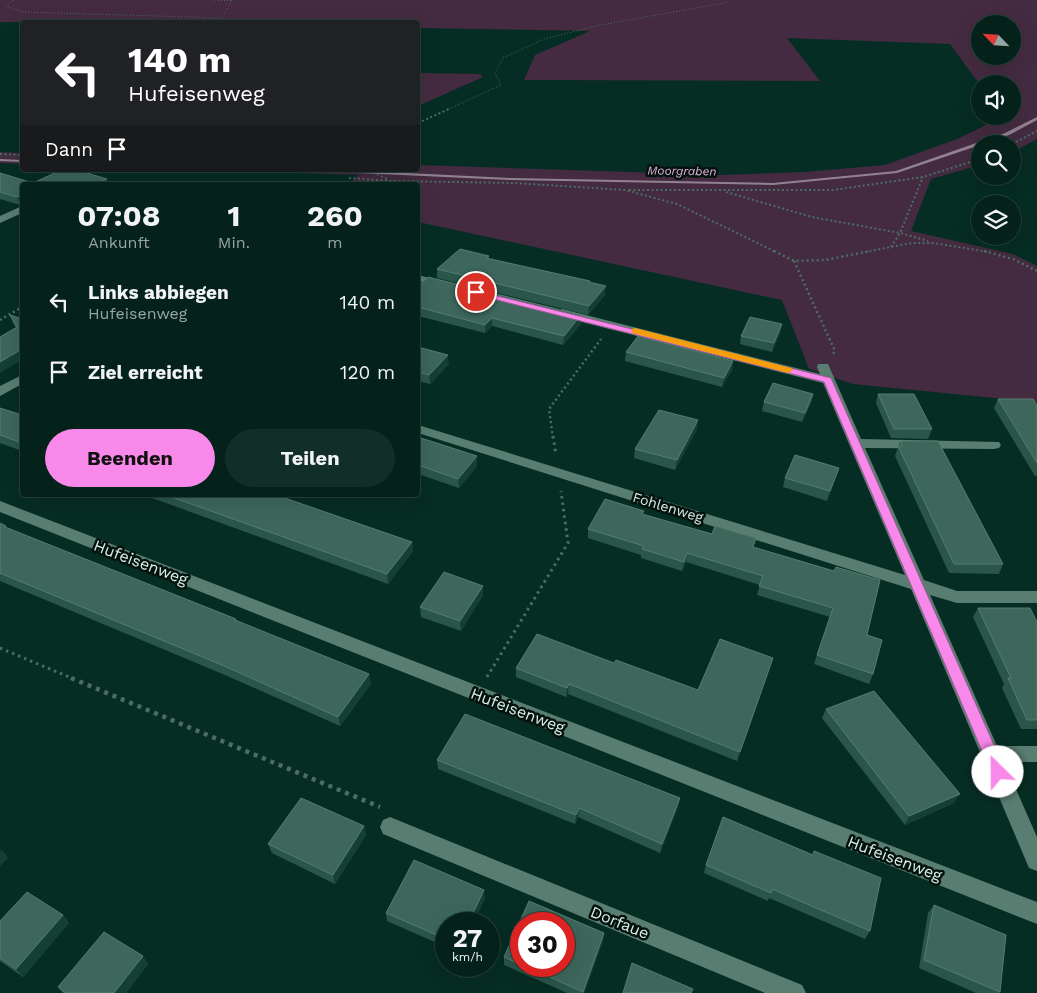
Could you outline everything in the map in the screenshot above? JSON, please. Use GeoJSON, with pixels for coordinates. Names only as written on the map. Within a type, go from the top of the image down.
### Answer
{"type":"FeatureCollection","features":[{"type":"Feature","properties":{"kind":"street"},"geometry":{"type":"LineString","coordinates":[[0,220],[20,210]]}},
{"type":"Feature","properties":{"kind":"street"},"geometry":{"type":"LineString","coordinates":[[420,279],[456,288]]}},
{"type":"Feature","properties":{"kind":"street"},"geometry":{"type":"LineString","coordinates":[[554,311],[825,374],[1037,861]]}},
{"type":"Feature","properties":{"kind":"street"},"geometry":{"type":"LineString","coordinates":[[0,392],[20,380]]}},
{"type":"Feature","properties":{"kind":"street","name":"Fohlenweg"},"geometry":{"type":"LineString","coordinates":[[420,430],[957,597],[1037,597]]}},
{"type":"Feature","properties":{"kind":"street"},"geometry":{"type":"LineString","coordinates":[[855,443],[994,445]]}},
{"type":"Feature","properties":{"kind":"street","name":"Hufeisenweg"},"geometry":{"type":"LineString","coordinates":[[0,506],[1037,913]]}},
{"type":"Feature","properties":{"kind":"street"},"geometry":{"type":"LineString","coordinates":[[990,754],[1037,754]]}},
{"type":"Feature","properties":{"kind":"street","name":"Dorfaue"},"geometry":{"type":"LineString","coordinates":[[390,827],[794,993]]}},
{"type":"Feature","properties":{"kind":"path"},"geometry":{"type":"LineString","coordinates":[[14,0],[6,6],[23,12],[222,18],[232,1],[215,0]]}},
{"type":"Feature","properties":{"kind":"path"},"geometry":{"type":"LineString","coordinates":[[420,122],[501,85],[495,73],[503,58],[544,39],[600,25],[728,0]]}},
{"type":"Feature","properties":{"kind":"path"},"geometry":{"type":"LineString","coordinates":[[1021,139],[1037,131]]}},
{"type":"Feature","properties":{"kind":"path"},"geometry":{"type":"LineString","coordinates":[[0,154],[20,155]]}},
{"type":"Feature","properties":{"kind":"path"},"geometry":{"type":"LineString","coordinates":[[350,178],[392,181],[514,183],[625,190],[833,190],[923,177],[971,162]]}},
{"type":"Feature","properties":{"kind":"path"},"geometry":{"type":"LineString","coordinates":[[373,172],[392,181]]}},
{"type":"Feature","properties":{"kind":"path"},"geometry":{"type":"LineString","coordinates":[[891,246],[900,233],[923,177]]}},
{"type":"Feature","properties":{"kind":"path"},"geometry":{"type":"LineString","coordinates":[[625,190],[677,204],[794,261],[825,260],[891,246],[912,243],[934,243],[977,248],[1013,259],[1037,272]]}},
{"type":"Feature","properties":{"kind":"path"},"geometry":{"type":"LineString","coordinates":[[720,191],[812,217],[900,233],[934,243]]}},
{"type":"Feature","properties":{"kind":"path"},"geometry":{"type":"LineString","coordinates":[[794,261],[835,351],[825,374]]}},
{"type":"Feature","properties":{"kind":"path"},"geometry":{"type":"LineString","coordinates":[[0,320],[20,308]]}},
{"type":"Feature","properties":{"kind":"path"},"geometry":{"type":"LineString","coordinates":[[477,694],[568,543],[549,409],[612,325]]}},
{"type":"Feature","properties":{"kind":"path"},"geometry":{"type":"LineString","coordinates":[[0,648],[381,808],[390,827]]}},
{"type":"Feature","properties":{"kind":"shaded area"},"geometry":{"type":"Polygon","coordinates":[[[0,0],[1037,0],[1037,139],[1021,148],[1021,135],[971,135],[971,168],[931,179],[911,231],[1013,254],[1037,266],[1037,402],[853,384],[809,369],[782,300],[420,222],[420,182],[351,182],[359,175],[272,172],[420,172],[420,165],[722,175],[804,172],[885,165],[960,138],[985,125],[1021,125],[1021,75],[973,75],[950,44],[787,38],[820,81],[524,80],[535,55],[590,31],[420,28],[420,20],[20,20],[20,22],[0,22],[0,0]]]}},
{"type":"Feature","properties":{"kind":"shaded area"},"geometry":{"type":"Polygon","coordinates":[[[420,73],[480,74],[483,77],[420,105],[420,73]]]}},
{"type":"Feature","properties":{"kind":"shaded area"},"geometry":{"type":"Polygon","coordinates":[[[0,152],[20,153],[20,164],[0,163],[0,152]]]}},
{"type":"Feature","properties":{"kind":"building"},"geometry":{"type":"Polygon","coordinates":[[[57,172],[84,172],[107,179],[100,182],[35,182],[57,172]]]}},
{"type":"Feature","properties":{"kind":"building"},"geometry":{"type":"Polygon","coordinates":[[[0,173],[30,182],[20,182],[20,196],[17,197],[0,192],[0,173]]]}},
{"type":"Feature","properties":{"kind":"building"},"geometry":{"type":"Polygon","coordinates":[[[460,249],[489,256],[486,258],[606,286],[589,306],[437,269],[460,249]]]}},
{"type":"Feature","properties":{"kind":"building"},"geometry":{"type":"Polygon","coordinates":[[[428,277],[581,315],[564,336],[492,318],[485,325],[420,308],[420,285],[428,277]]]}},
{"type":"Feature","properties":{"kind":"building"},"geometry":{"type":"Polygon","coordinates":[[[10,315],[20,318],[20,350],[0,362],[0,337],[17,327],[10,315]]]}},
{"type":"Feature","properties":{"kind":"building"},"geometry":{"type":"Polygon","coordinates":[[[750,317],[782,324],[774,343],[741,336],[750,317]]]}},
{"type":"Feature","properties":{"kind":"building"},"geometry":{"type":"Polygon","coordinates":[[[638,336],[733,361],[724,378],[626,352],[638,336]]]}},
{"type":"Feature","properties":{"kind":"building"},"geometry":{"type":"Polygon","coordinates":[[[420,348],[448,355],[429,375],[420,373],[420,348]]]}},
{"type":"Feature","properties":{"kind":"building"},"geometry":{"type":"Polygon","coordinates":[[[773,383],[813,394],[805,413],[764,402],[773,383]]]}},
{"type":"Feature","properties":{"kind":"building"},"geometry":{"type":"Polygon","coordinates":[[[878,394],[914,394],[932,429],[894,429],[878,394]]]}},
{"type":"Feature","properties":{"kind":"building"},"geometry":{"type":"Polygon","coordinates":[[[998,399],[1033,399],[1037,405],[1037,463],[998,399]]]}},
{"type":"Feature","properties":{"kind":"building"},"geometry":{"type":"Polygon","coordinates":[[[0,408],[20,414],[20,442],[0,435],[0,408]]]}},
{"type":"Feature","properties":{"kind":"building"},"geometry":{"type":"Polygon","coordinates":[[[659,410],[698,420],[677,460],[635,449],[659,410]]]}},
{"type":"Feature","properties":{"kind":"building"},"geometry":{"type":"Polygon","coordinates":[[[420,438],[477,456],[458,479],[420,466],[420,438]]]}},
{"type":"Feature","properties":{"kind":"building"},"geometry":{"type":"Polygon","coordinates":[[[900,441],[938,441],[1003,564],[954,564],[898,446],[902,446],[900,441]]]}},
{"type":"Feature","properties":{"kind":"building"},"geometry":{"type":"Polygon","coordinates":[[[795,455],[839,468],[830,491],[785,478],[795,455]]]}},
{"type":"Feature","properties":{"kind":"building"},"geometry":{"type":"Polygon","coordinates":[[[172,497],[282,497],[412,542],[387,574],[172,497]]]}},
{"type":"Feature","properties":{"kind":"building"},"geometry":{"type":"Polygon","coordinates":[[[605,499],[644,511],[642,514],[712,534],[715,526],[756,538],[753,547],[834,571],[836,567],[880,580],[867,635],[882,640],[873,674],[817,655],[833,608],[759,586],[763,576],[687,553],[684,562],[642,549],[644,546],[588,529],[605,499]]]}},
{"type":"Feature","properties":{"kind":"building"},"geometry":{"type":"Polygon","coordinates":[[[0,523],[5,527],[369,674],[338,717],[222,665],[0,573],[0,523]]]}},
{"type":"Feature","properties":{"kind":"building"},"geometry":{"type":"Polygon","coordinates":[[[444,572],[483,586],[460,621],[420,607],[444,572]]]}},
{"type":"Feature","properties":{"kind":"building"},"geometry":{"type":"Polygon","coordinates":[[[978,608],[1030,608],[1037,622],[1037,720],[1027,720],[1008,678],[1011,678],[978,608]]]}},
{"type":"Feature","properties":{"kind":"building"},"geometry":{"type":"Polygon","coordinates":[[[537,634],[614,663],[616,660],[698,690],[720,639],[773,658],[740,752],[569,684],[567,688],[516,668],[537,634]]]}},
{"type":"Feature","properties":{"kind":"building"},"geometry":{"type":"Polygon","coordinates":[[[874,691],[960,794],[909,816],[826,709],[874,691]]]}},
{"type":"Feature","properties":{"kind":"building"},"geometry":{"type":"Polygon","coordinates":[[[465,714],[680,798],[662,844],[579,808],[576,815],[437,760],[465,714]]]}},
{"type":"Feature","properties":{"kind":"building"},"geometry":{"type":"Polygon","coordinates":[[[301,798],[364,826],[333,875],[268,844],[301,798]]]}},
{"type":"Feature","properties":{"kind":"building"},"geometry":{"type":"Polygon","coordinates":[[[723,817],[813,855],[814,851],[881,878],[870,931],[772,889],[771,893],[706,865],[723,817]]]}},
{"type":"Feature","properties":{"kind":"building"},"geometry":{"type":"Polygon","coordinates":[[[414,860],[484,890],[474,912],[435,912],[435,934],[386,913],[414,860]]]}},
{"type":"Feature","properties":{"kind":"building"},"geometry":{"type":"Polygon","coordinates":[[[27,892],[63,915],[16,969],[0,958],[0,921],[27,892]]]}},
{"type":"Feature","properties":{"kind":"building"},"geometry":{"type":"Polygon","coordinates":[[[529,901],[555,912],[524,912],[529,901]]]}},
{"type":"Feature","properties":{"kind":"building"},"geometry":{"type":"Polygon","coordinates":[[[934,905],[1006,935],[1000,992],[924,960],[934,905]]]}},
{"type":"Feature","properties":{"kind":"building"},"geometry":{"type":"Polygon","coordinates":[[[575,921],[604,933],[583,992],[550,977],[575,977],[575,921]]]}},
{"type":"Feature","properties":{"kind":"building"},"geometry":{"type":"Polygon","coordinates":[[[104,932],[143,956],[114,993],[66,993],[58,987],[104,932]]]}},
{"type":"Feature","properties":{"kind":"building"},"geometry":{"type":"Polygon","coordinates":[[[510,944],[510,960],[504,957],[510,944]]]}},
{"type":"Feature","properties":{"kind":"building"},"geometry":{"type":"Polygon","coordinates":[[[632,963],[693,989],[691,993],[623,993],[632,963]]]}},
{"type":"Feature","properties":{"kind":"waterway","name":"Moorgraben"},"geometry":{"type":"LineString","coordinates":[[358,172],[510,179],[773,184],[897,172],[1007,134],[1037,118]]}},
{"type":"Feature","properties":{"kind":"waterway","name":"Moorgraben"},"geometry":{"type":"LineString","coordinates":[[0,160],[20,161]]}},
{"type":"Feature","properties":{"kind":"slow traffic"},"geometry":{"type":"LineString","coordinates":[[635,331],[788,370]]}},
{"type":"Feature","properties":{"kind":"route"},"geometry":{"type":"LineString","coordinates":[[476,292],[828,380],[998,772]]}}]}
